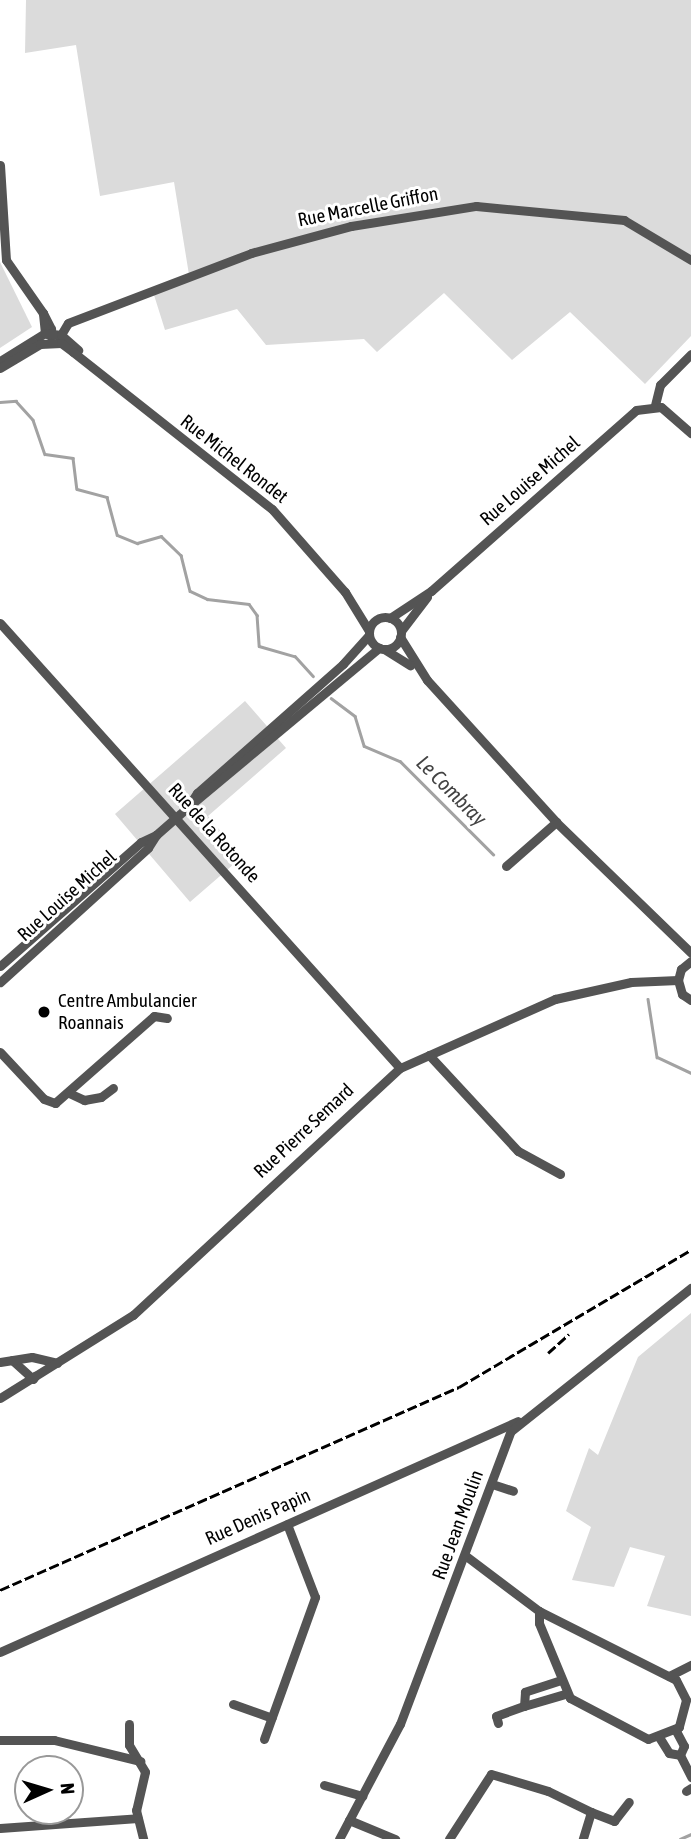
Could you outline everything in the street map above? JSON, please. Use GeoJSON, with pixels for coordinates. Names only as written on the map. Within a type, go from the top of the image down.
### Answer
{"type":"FeatureCollection","features":[{"type":"Feature","properties":{"kind":"street"},"geometry":{"type":"LineString","coordinates":[[0,165],[6,260],[43,313],[54,337]]}},
{"type":"Feature","properties":{"kind":"street","name":"Rue Marcelle Griffon"},"geometry":{"type":"LineString","coordinates":[[54,337],[68,323],[299,237],[476,206],[624,220],[691,260]]}},
{"type":"Feature","properties":{"kind":"street"},"geometry":{"type":"LineString","coordinates":[[0,368],[54,337]]}},
{"type":"Feature","properties":{"kind":"street"},"geometry":{"type":"LineString","coordinates":[[0,361],[54,337]]}},
{"type":"Feature","properties":{"kind":"street","name":"Rue Michel Rondet"},"geometry":{"type":"LineString","coordinates":[[54,337],[125,397],[272,509],[345,592],[381,648]]}},
{"type":"Feature","properties":{"kind":"street"},"geometry":{"type":"LineString","coordinates":[[691,354],[660,385],[655,405],[677,417],[691,433]]}},
{"type":"Feature","properties":{"kind":"street","name":"Rue Louise Michel"},"geometry":{"type":"LineString","coordinates":[[188,807],[197,793],[343,664],[385,617],[431,591],[636,410],[655,405]]}},
{"type":"Feature","properties":{"kind":"street","name":"Rue Louise Michel"},"geometry":{"type":"LineString","coordinates":[[0,982],[148,848],[156,835],[176,817],[400,634],[431,591]]}},
{"type":"Feature","properties":{"kind":"street","name":"Rue Michel Rondet"},"geometry":{"type":"LineString","coordinates":[[345,592],[385,617],[400,634]]}},
{"type":"Feature","properties":{"kind":"street","name":"Rue de la Rotonde"},"geometry":{"type":"LineString","coordinates":[[0,623],[400,1068]]}},
{"type":"Feature","properties":{"kind":"street"},"geometry":{"type":"LineString","coordinates":[[400,634],[427,680]]}},
{"type":"Feature","properties":{"kind":"street"},"geometry":{"type":"LineString","coordinates":[[381,648],[402,657],[427,680],[556,822],[660,927],[691,953]]}},
{"type":"Feature","properties":{"kind":"street"},"geometry":{"type":"LineString","coordinates":[[506,866],[556,822]]}},
{"type":"Feature","properties":{"kind":"street","name":"Rue Louise Michel"},"geometry":{"type":"LineString","coordinates":[[0,966],[141,842],[156,835]]}},
{"type":"Feature","properties":{"kind":"street"},"geometry":{"type":"LineString","coordinates":[[660,927],[680,952],[681,969],[678,980],[682,994],[691,1000]]}},
{"type":"Feature","properties":{"kind":"street"},"geometry":{"type":"LineString","coordinates":[[681,969],[691,961]]}},
{"type":"Feature","properties":{"kind":"street","name":"Rue Pierre Semard"},"geometry":{"type":"LineString","coordinates":[[0,1398],[133,1315],[400,1068],[555,999],[631,982],[678,980]]}},
{"type":"Feature","properties":{"kind":"street"},"geometry":{"type":"LineString","coordinates":[[2,1052],[48,1101],[54,1103],[69,1093],[154,1016],[167,1018]]}},
{"type":"Feature","properties":{"kind":"street"},"geometry":{"type":"LineString","coordinates":[[429,1055],[518,1151],[560,1174]]}},
{"type":"Feature","properties":{"kind":"street"},"geometry":{"type":"LineString","coordinates":[[69,1093],[84,1100],[101,1097],[113,1088]]}},
{"type":"Feature","properties":{"kind":"street","name":"Rue Jean Moulin"},"geometry":{"type":"LineString","coordinates":[[339,1839],[400,1724],[466,1556],[511,1431],[691,1288]]}},
{"type":"Feature","properties":{"kind":"street"},"geometry":{"type":"LineString","coordinates":[[0,1362],[32,1357],[39,1361],[58,1363]]}},
{"type":"Feature","properties":{"kind":"street"},"geometry":{"type":"LineString","coordinates":[[12,1360],[33,1379],[39,1361]]}},
{"type":"Feature","properties":{"kind":"street","name":"Rue Denis Papin"},"geometry":{"type":"LineString","coordinates":[[0,1652],[529,1416]]}},
{"type":"Feature","properties":{"kind":"street"},"geometry":{"type":"LineString","coordinates":[[492,1484],[513,1491]]}},
{"type":"Feature","properties":{"kind":"street"},"geometry":{"type":"LineString","coordinates":[[264,1739],[316,1597],[287,1524]]}},
{"type":"Feature","properties":{"kind":"street"},"geometry":{"type":"LineString","coordinates":[[466,1556],[539,1611],[688,1688],[682,1724],[659,1737],[648,1739],[617,1727],[565,1694],[539,1611]]}},
{"type":"Feature","properties":{"kind":"street"},"geometry":{"type":"LineString","coordinates":[[669,1676],[691,1665]]}},
{"type":"Feature","properties":{"kind":"street"},"geometry":{"type":"LineString","coordinates":[[524,1706],[525,1692],[561,1680]]}},
{"type":"Feature","properties":{"kind":"street"},"geometry":{"type":"LineString","coordinates":[[498,1723],[496,1716],[565,1694]]}},
{"type":"Feature","properties":{"kind":"street"},"geometry":{"type":"LineString","coordinates":[[233,1704],[272,1718]]}},
{"type":"Feature","properties":{"kind":"street"},"geometry":{"type":"LineString","coordinates":[[129,1724],[129,1745],[140,1761],[145,1777],[136,1803],[143,1839]]}},
{"type":"Feature","properties":{"kind":"street"},"geometry":{"type":"LineString","coordinates":[[675,1729],[684,1746],[680,1755]]}},
{"type":"Feature","properties":{"kind":"street"},"geometry":{"type":"LineString","coordinates":[[659,1737],[669,1753],[680,1755]]}},
{"type":"Feature","properties":{"kind":"street"},"geometry":{"type":"LineString","coordinates":[[0,1740],[54,1740],[140,1761]]}},
{"type":"Feature","properties":{"kind":"street"},"geometry":{"type":"LineString","coordinates":[[680,1755],[691,1777]]}},
{"type":"Feature","properties":{"kind":"street"},"geometry":{"type":"LineString","coordinates":[[449,1839],[491,1774],[548,1791],[614,1821],[629,1802]]}},
{"type":"Feature","properties":{"kind":"street"},"geometry":{"type":"LineString","coordinates":[[324,1785],[362,1796]]}},
{"type":"Feature","properties":{"kind":"street"},"geometry":{"type":"LineString","coordinates":[[583,1839],[590,1812]]}},
{"type":"Feature","properties":{"kind":"street"},"geometry":{"type":"LineString","coordinates":[[0,1828],[138,1818]]}},
{"type":"Feature","properties":{"kind":"street"},"geometry":{"type":"LineString","coordinates":[[349,1820],[395,1839]]}},
{"type":"Feature","properties":{"kind":"shaded area"},"geometry":{"type":"Polygon","coordinates":[[[26,0],[691,0],[691,336],[645,384],[570,312],[512,360],[444,293],[377,352],[364,339],[266,345],[237,309],[165,330],[154,295],[190,281],[174,182],[100,196],[76,45],[25,53],[26,0]]]}},
{"type":"Feature","properties":{"kind":"shaded area"},"geometry":{"type":"Polygon","coordinates":[[[0,262],[32,327],[0,348],[0,262]]]}},
{"type":"Feature","properties":{"kind":"shaded area"},"geometry":{"type":"Polygon","coordinates":[[[245,701],[286,748],[208,816],[242,857],[190,902],[115,814],[245,701]]]}},
{"type":"Feature","properties":{"kind":"shaded area"},"geometry":{"type":"Polygon","coordinates":[[[691,1313],[691,1616],[647,1606],[665,1556],[630,1547],[614,1587],[572,1580],[591,1527],[566,1511],[589,1448],[598,1455],[638,1357],[691,1313]]]}},
{"type":"Feature","properties":{"kind":"waterway","name":"Le Combray"},"geometry":{"type":"LineString","coordinates":[[0,402],[16,401],[33,420],[45,454],[73,458],[77,489],[107,497],[117,535],[137,543],[161,536],[181,555],[190,591],[207,599],[249,604],[257,615],[259,646],[295,656],[313,676]]}},
{"type":"Feature","properties":{"kind":"waterway","name":"Le Combray"},"geometry":{"type":"LineString","coordinates":[[331,698],[355,716],[364,746],[400,761],[493,854]]}},
{"type":"Feature","properties":{"kind":"waterway","name":"Le Combray"},"geometry":{"type":"LineString","coordinates":[[648,999],[657,1057],[691,1073]]}},
{"type":"Feature","properties":{"kind":"waterway"},"geometry":{"type":"LineString","coordinates":[[680,1839],[691,1834]]}},
{"type":"Feature","properties":{"kind":"railway"},"geometry":{"type":"LineString","coordinates":[[0,1590],[459,1387],[691,1250]]}},
{"type":"Feature","properties":{"kind":"railway"},"geometry":{"type":"LineString","coordinates":[[548,1353],[569,1334]]}},
{"type":"Feature","properties":{"kind":"place","name":"Centre Ambulancier Roannais"},"geometry":{"type":"Point","coordinates":[44,1012]}}]}
